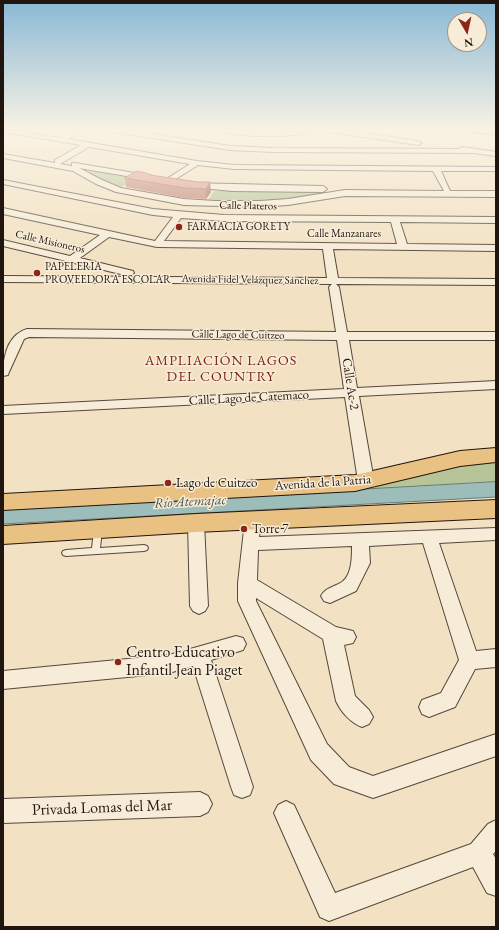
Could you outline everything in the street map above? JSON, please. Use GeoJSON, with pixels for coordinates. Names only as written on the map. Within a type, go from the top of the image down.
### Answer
{"type":"FeatureCollection","features":[{"type":"Feature","properties":{"kind":"main road","name":"Avenida de la Patria"},"geometry":{"type":"LineString","coordinates":[[3,502],[366,481],[400,474],[433,464],[459,459],[496,455]]}},
{"type":"Feature","properties":{"kind":"main road"},"geometry":{"type":"LineString","coordinates":[[3,535],[97,540],[196,524],[496,509]]}},
{"type":"Feature","properties":{"kind":"street"},"geometry":{"type":"LineString","coordinates":[[81,172],[109,186],[151,197],[184,202],[228,204],[276,203],[345,193],[496,190]]}},
{"type":"Feature","properties":{"kind":"street"},"geometry":{"type":"LineString","coordinates":[[116,172],[199,187],[233,178],[275,172]]}},
{"type":"Feature","properties":{"kind":"street"},"geometry":{"type":"LineString","coordinates":[[168,182],[183,172]]}},
{"type":"Feature","properties":{"kind":"street"},"geometry":{"type":"LineString","coordinates":[[230,172],[233,178]]}},
{"type":"Feature","properties":{"kind":"street"},"geometry":{"type":"LineString","coordinates":[[438,172],[447,190]]}},
{"type":"Feature","properties":{"kind":"street"},"geometry":{"type":"LineString","coordinates":[[233,178],[313,189],[496,194]]}},
{"type":"Feature","properties":{"kind":"street","name":"Calle Plateros"},"geometry":{"type":"LineString","coordinates":[[3,182],[179,215],[224,218],[496,220]]}},
{"type":"Feature","properties":{"kind":"street"},"geometry":{"type":"LineString","coordinates":[[313,189],[325,192],[326,194],[323,196]]}},
{"type":"Feature","properties":{"kind":"street"},"geometry":{"type":"LineString","coordinates":[[136,208],[151,197]]}},
{"type":"Feature","properties":{"kind":"street"},"geometry":{"type":"LineString","coordinates":[[224,218],[228,204]]}},
{"type":"Feature","properties":{"kind":"street","name":"Calle Manzanares"},"geometry":{"type":"LineString","coordinates":[[3,211],[157,244],[496,248]]}},
{"type":"Feature","properties":{"kind":"street"},"geometry":{"type":"LineString","coordinates":[[157,244],[179,215]]}},
{"type":"Feature","properties":{"kind":"street"},"geometry":{"type":"LineString","coordinates":[[395,219],[404,247]]}},
{"type":"Feature","properties":{"kind":"street"},"geometry":{"type":"LineString","coordinates":[[71,260],[106,234]]}},
{"type":"Feature","properties":{"kind":"street","name":"Calle Misioneros"},"geometry":{"type":"LineString","coordinates":[[3,243],[71,260],[161,279]]}},
{"type":"Feature","properties":{"kind":"street","name":"Calle Ac-2"},"geometry":{"type":"LineString","coordinates":[[328,246],[366,481]]}},
{"type":"Feature","properties":{"kind":"street","name":"Avenida Fidel Velázquez Sánchez"},"geometry":{"type":"LineString","coordinates":[[3,279],[161,279],[285,284]]}},
{"type":"Feature","properties":{"kind":"street","name":"Avenida Fidel Velázquez Sánchez"},"geometry":{"type":"LineString","coordinates":[[3,285],[496,282]]}},
{"type":"Feature","properties":{"kind":"street","name":"Avenida Fidel Velázquez Sánchez"},"geometry":{"type":"LineString","coordinates":[[334,284],[496,288]]}},
{"type":"Feature","properties":{"kind":"street","name":"Calle Lago de Cuitzeo"},"geometry":{"type":"LineString","coordinates":[[3,372],[19,337],[27,333],[496,336]]}},
{"type":"Feature","properties":{"kind":"street","name":"Calle Lago de Catemaco"},"geometry":{"type":"LineString","coordinates":[[3,410],[496,385]]}},
{"type":"Feature","properties":{"kind":"street"},"geometry":{"type":"LineString","coordinates":[[253,521],[247,583],[247,601],[319,752],[342,776],[373,787],[496,745]]}},
{"type":"Feature","properties":{"kind":"street"},"geometry":{"type":"LineString","coordinates":[[196,524],[199,606]]}},
{"type":"Feature","properties":{"kind":"street"},"geometry":{"type":"LineString","coordinates":[[250,544],[496,534]]}},
{"type":"Feature","properties":{"kind":"street"},"geometry":{"type":"LineString","coordinates":[[429,537],[469,661],[448,700],[429,707]]}},
{"type":"Feature","properties":{"kind":"street"},"geometry":{"type":"LineString","coordinates":[[330,596],[350,586],[361,563],[360,540]]}},
{"type":"Feature","properties":{"kind":"street"},"geometry":{"type":"LineString","coordinates":[[247,583],[339,636],[346,702],[362,717]]}},
{"type":"Feature","properties":{"kind":"street"},"geometry":{"type":"LineString","coordinates":[[3,680],[169,664],[236,644]]}},
{"type":"Feature","properties":{"kind":"street"},"geometry":{"type":"LineString","coordinates":[[199,656],[242,787]]}},
{"type":"Feature","properties":{"kind":"street"},"geometry":{"type":"LineString","coordinates":[[469,661],[496,658]]}},
{"type":"Feature","properties":{"kind":"street","name":"Privada Lomas del Mar"},"geometry":{"type":"LineString","coordinates":[[3,811],[200,804]]}},
{"type":"Feature","properties":{"kind":"street"},"geometry":{"type":"LineString","coordinates":[[286,813],[329,908],[479,853],[496,832]]}},
{"type":"Feature","properties":{"kind":"street"},"geometry":{"type":"LineString","coordinates":[[479,853],[496,884]]}},
{"type":"Feature","properties":{"kind":"lane"},"geometry":{"type":"LineString","coordinates":[[66,553],[97,540],[144,548]]}},
{"type":"Feature","properties":{"kind":"green space"},"geometry":{"type":"Polygon","coordinates":[[[88,172],[101,172],[136,179],[119,188],[88,175],[88,172]]]}},
{"type":"Feature","properties":{"kind":"green space"},"geometry":{"type":"Polygon","coordinates":[[[214,191],[318,191],[322,193],[320,195],[278,201],[207,202],[214,191]]]}},
{"type":"Feature","properties":{"kind":"green space"},"geometry":{"type":"Polygon","coordinates":[[[496,460],[496,482],[366,490],[449,466],[496,460]]]}},
{"type":"Feature","properties":{"kind":"water","name":"Río Atemajac"},"geometry":{"type":"Polygon","coordinates":[[[496,482],[496,497],[3,524],[3,510],[496,482]]]}},
{"type":"Feature","properties":{"kind":"building"},"geometry":{"type":"Polygon","coordinates":[[[135,172],[143,172],[150,175],[198,182],[210,182],[206,189],[184,188],[125,178],[135,172]]]}},
{"type":"Feature","properties":{"kind":"place","name":"FARMACIA GORETY"},"geometry":{"type":"Point","coordinates":[179,227]}},
{"type":"Feature","properties":{"kind":"place","name":"PAPELERIA PROVEEDORA ESCOLAR"},"geometry":{"type":"Point","coordinates":[37,273]}},
{"type":"Feature","properties":{"kind":"place","name":"Lago de Cuitzeo"},"geometry":{"type":"Point","coordinates":[168,483]}},
{"type":"Feature","properties":{"kind":"place","name":"Torre 7"},"geometry":{"type":"Point","coordinates":[244,529]}},
{"type":"Feature","properties":{"kind":"place","name":"Centro Educativo Infantil Jean Piaget"},"geometry":{"type":"Point","coordinates":[118,662]}},
{"type":"Feature","properties":{"kind":"district","name":"AMPLIACIÓN LAGOS DEL COUNTRY"},"geometry":{"type":"Point","coordinates":[221,370]}}]}
